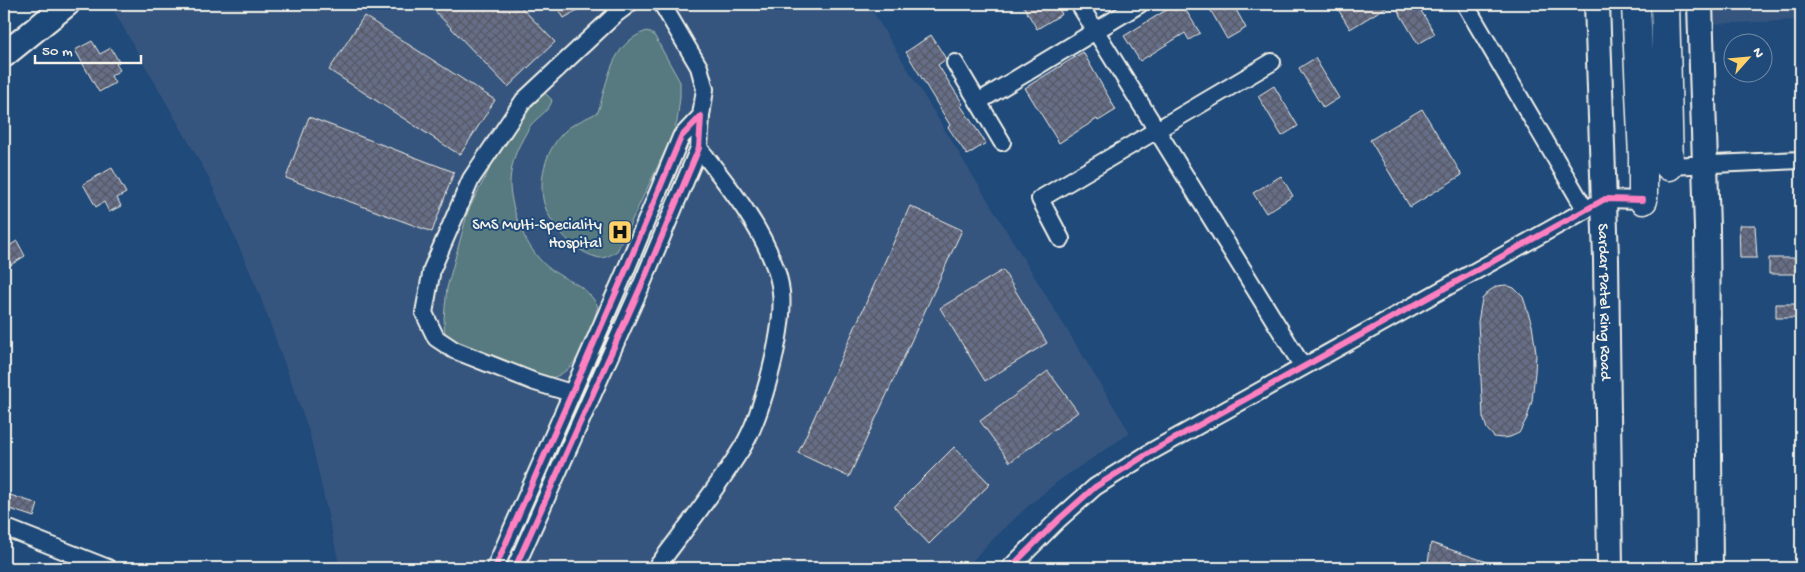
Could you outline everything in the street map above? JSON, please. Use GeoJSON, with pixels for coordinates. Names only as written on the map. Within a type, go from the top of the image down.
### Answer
{"type":"FeatureCollection","features":[{"type":"Feature","properties":{"kind":"highway"},"geometry":{"type":"LineString","coordinates":[[1636,4],[1643,200]]}},
{"type":"Feature","properties":{"kind":"highway"},"geometry":{"type":"LineString","coordinates":[[1666,4],[1669,166]]}},
{"type":"Feature","properties":{"kind":"street"},"geometry":{"type":"LineString","coordinates":[[571,393],[512,374],[454,350],[436,338],[424,312],[432,269],[471,179],[524,100],[629,4]]}},
{"type":"Feature","properties":{"kind":"street"},"geometry":{"type":"LineString","coordinates":[[515,568],[640,287],[699,148],[705,89],[699,67],[662,4]]}},
{"type":"Feature","properties":{"kind":"street"},"geometry":{"type":"LineString","coordinates":[[1079,4],[1303,367]]}},
{"type":"Feature","properties":{"kind":"street"},"geometry":{"type":"LineString","coordinates":[[978,102],[1140,4]]}},
{"type":"Feature","properties":{"kind":"street"},"geometry":{"type":"LineString","coordinates":[[1465,4],[1595,204]]}},
{"type":"Feature","properties":{"kind":"street","name":"Sardar Patel Ring Road"},"geometry":{"type":"LineString","coordinates":[[1596,4],[1595,204],[1610,568]]}},
{"type":"Feature","properties":{"kind":"street"},"geometry":{"type":"LineString","coordinates":[[1700,4],[1706,164],[1710,568]]}},
{"type":"Feature","properties":{"kind":"street"},"geometry":{"type":"LineString","coordinates":[[6,48],[55,8]]}},
{"type":"Feature","properties":{"kind":"street"},"geometry":{"type":"LineString","coordinates":[[1061,239],[1040,199],[1272,62]]}},
{"type":"Feature","properties":{"kind":"street"},"geometry":{"type":"LineString","coordinates":[[955,63],[1002,142]]}},
{"type":"Feature","properties":{"kind":"street"},"geometry":{"type":"LineString","coordinates":[[495,568],[622,279],[681,137],[701,116]]}},
{"type":"Feature","properties":{"kind":"street"},"geometry":{"type":"LineString","coordinates":[[656,568],[743,447],[759,410],[779,338],[781,292],[773,262],[757,230],[728,186],[699,148]]}},
{"type":"Feature","properties":{"kind":"street"},"geometry":{"type":"LineString","coordinates":[[1669,166],[1801,160]]}},
{"type":"Feature","properties":{"kind":"street"},"geometry":{"type":"LineString","coordinates":[[1010,568],[1058,520],[1095,487],[1154,450],[1595,204],[1643,200]]}},
{"type":"Feature","properties":{"kind":"street"},"geometry":{"type":"LineString","coordinates":[[622,279],[640,287]]}},
{"type":"Feature","properties":{"kind":"street"},"geometry":{"type":"LineString","coordinates":[[4,527],[108,568]]}},
{"type":"Feature","properties":{"kind":"shaded area","name":"SMS Multi-Speciality Hospital"},"geometry":{"type":"Polygon","coordinates":[[[110,4],[868,4],[1130,433],[1061,479],[1027,507],[966,568],[340,568],[309,431],[257,288],[208,176],[110,4]]]}},
{"type":"Feature","properties":{"kind":"shaded area"},"geometry":{"type":"Polygon","coordinates":[[[1713,4],[1801,4],[1801,20],[1714,24],[1713,4]]]}},
{"type":"Feature","properties":{"kind":"green space"},"geometry":{"type":"Polygon","coordinates":[[[647,31],[654,35],[680,82],[677,122],[668,145],[617,251],[607,257],[599,258],[579,249],[555,226],[545,208],[543,199],[543,171],[553,145],[565,131],[598,112],[608,75],[618,53],[635,37],[647,31]]]}},
{"type":"Feature","properties":{"kind":"green space"},"geometry":{"type":"Polygon","coordinates":[[[545,93],[552,100],[551,104],[530,126],[517,150],[510,184],[513,205],[524,236],[542,262],[557,274],[582,288],[598,306],[585,344],[578,357],[560,375],[547,379],[530,377],[445,338],[444,318],[447,288],[468,211],[497,154],[541,94],[545,93]]]}},
{"type":"Feature","properties":{"kind":"building"},"geometry":{"type":"Polygon","coordinates":[[[428,4],[518,4],[555,42],[508,87],[428,4]]]}},
{"type":"Feature","properties":{"kind":"building"},"geometry":{"type":"Polygon","coordinates":[[[555,4],[588,4],[564,18],[555,4]]]}},
{"type":"Feature","properties":{"kind":"building"},"geometry":{"type":"Polygon","coordinates":[[[1022,4],[1056,4],[1062,14],[1037,29],[1022,4]]]}},
{"type":"Feature","properties":{"kind":"building"},"geometry":{"type":"Polygon","coordinates":[[[1176,4],[1182,4],[1200,33],[1189,40],[1185,33],[1140,61],[1124,36],[1176,4]]]}},
{"type":"Feature","properties":{"kind":"building"},"geometry":{"type":"Polygon","coordinates":[[[1207,4],[1233,4],[1246,28],[1227,39],[1207,4]]]}},
{"type":"Feature","properties":{"kind":"building"},"geometry":{"type":"Polygon","coordinates":[[[1335,4],[1391,4],[1350,29],[1335,4]]]}},
{"type":"Feature","properties":{"kind":"building"},"geometry":{"type":"Polygon","coordinates":[[[1394,4],[1417,4],[1435,34],[1418,44],[1394,4]]]}},
{"type":"Feature","properties":{"kind":"building"},"geometry":{"type":"Polygon","coordinates":[[[364,16],[495,100],[460,155],[329,70],[364,16]]]}},
{"type":"Feature","properties":{"kind":"building"},"geometry":{"type":"Polygon","coordinates":[[[931,35],[946,59],[938,65],[963,104],[961,106],[986,143],[967,155],[948,127],[950,125],[906,52],[931,35]]]}},
{"type":"Feature","properties":{"kind":"building"},"geometry":{"type":"Polygon","coordinates":[[[92,41],[100,54],[111,48],[119,62],[116,64],[120,70],[111,76],[115,83],[99,92],[75,50],[92,41]]]}},
{"type":"Feature","properties":{"kind":"building"},"geometry":{"type":"Polygon","coordinates":[[[1083,52],[1116,110],[1098,121],[1097,119],[1059,143],[1025,88],[1083,52]]]}},
{"type":"Feature","properties":{"kind":"building"},"geometry":{"type":"Polygon","coordinates":[[[1315,58],[1339,98],[1323,108],[1299,68],[1315,58]]]}},
{"type":"Feature","properties":{"kind":"building"},"geometry":{"type":"Polygon","coordinates":[[[1274,86],[1298,126],[1282,136],[1258,96],[1274,86]]]}},
{"type":"Feature","properties":{"kind":"building"},"geometry":{"type":"Polygon","coordinates":[[[1422,109],[1462,175],[1410,207],[1370,140],[1422,109]]]}},
{"type":"Feature","properties":{"kind":"building"},"geometry":{"type":"Polygon","coordinates":[[[309,117],[454,172],[432,232],[286,178],[309,117]]]}},
{"type":"Feature","properties":{"kind":"building"},"geometry":{"type":"Polygon","coordinates":[[[112,168],[126,193],[117,198],[121,206],[109,212],[104,202],[96,207],[83,184],[112,168]]]}},
{"type":"Feature","properties":{"kind":"building"},"geometry":{"type":"Polygon","coordinates":[[[1281,176],[1293,196],[1266,213],[1253,193],[1281,176]]]}},
{"type":"Feature","properties":{"kind":"building"},"geometry":{"type":"Polygon","coordinates":[[[910,206],[962,230],[849,477],[798,453],[910,206]]]}},
{"type":"Feature","properties":{"kind":"building"},"geometry":{"type":"Polygon","coordinates":[[[1739,225],[1755,225],[1757,258],[1740,258],[1739,225]]]}},
{"type":"Feature","properties":{"kind":"building"},"geometry":{"type":"Polygon","coordinates":[[[17,241],[25,256],[4,269],[4,249],[17,241]]]}},
{"type":"Feature","properties":{"kind":"building"},"geometry":{"type":"Polygon","coordinates":[[[1769,258],[1801,258],[1801,274],[1769,274],[1769,258]]]}},
{"type":"Feature","properties":{"kind":"building"},"geometry":{"type":"Polygon","coordinates":[[[1003,270],[1047,343],[985,381],[940,308],[1003,270]]]}},
{"type":"Feature","properties":{"kind":"building"},"geometry":{"type":"Polygon","coordinates":[[[1506,285],[1514,288],[1523,297],[1532,325],[1536,353],[1532,401],[1527,418],[1519,433],[1502,438],[1494,437],[1487,429],[1483,417],[1478,322],[1482,299],[1497,286],[1506,285]]]}},
{"type":"Feature","properties":{"kind":"building"},"geometry":{"type":"Polygon","coordinates":[[[1776,304],[1801,304],[1801,318],[1776,318],[1776,304]]]}},
{"type":"Feature","properties":{"kind":"building"},"geometry":{"type":"Polygon","coordinates":[[[1048,371],[1078,412],[1010,462],[980,421],[1048,371]]]}},
{"type":"Feature","properties":{"kind":"building"},"geometry":{"type":"Polygon","coordinates":[[[954,447],[990,484],[929,544],[894,507],[954,447]]]}},
{"type":"Feature","properties":{"kind":"building"},"geometry":{"type":"Polygon","coordinates":[[[7,494],[38,504],[34,517],[4,507],[7,494]]]}},
{"type":"Feature","properties":{"kind":"building"},"geometry":{"type":"Polygon","coordinates":[[[1431,543],[1499,566],[1499,568],[1427,568],[1431,543]]]}},
{"type":"Feature","properties":{"kind":"cycle path"},"geometry":{"type":"LineString","coordinates":[[495,568],[625,272],[681,137],[701,116],[699,148],[642,284],[515,568]]}},
{"type":"Feature","properties":{"kind":"cycle path"},"geometry":{"type":"LineString","coordinates":[[1010,568],[1058,520],[1095,487],[1154,450],[1605,199],[1643,200]]}},
{"type":"Feature","properties":{"kind":"place","name":"SMS Multi-Speciality Hospital"},"geometry":{"type":"Point","coordinates":[620,232]}}]}
